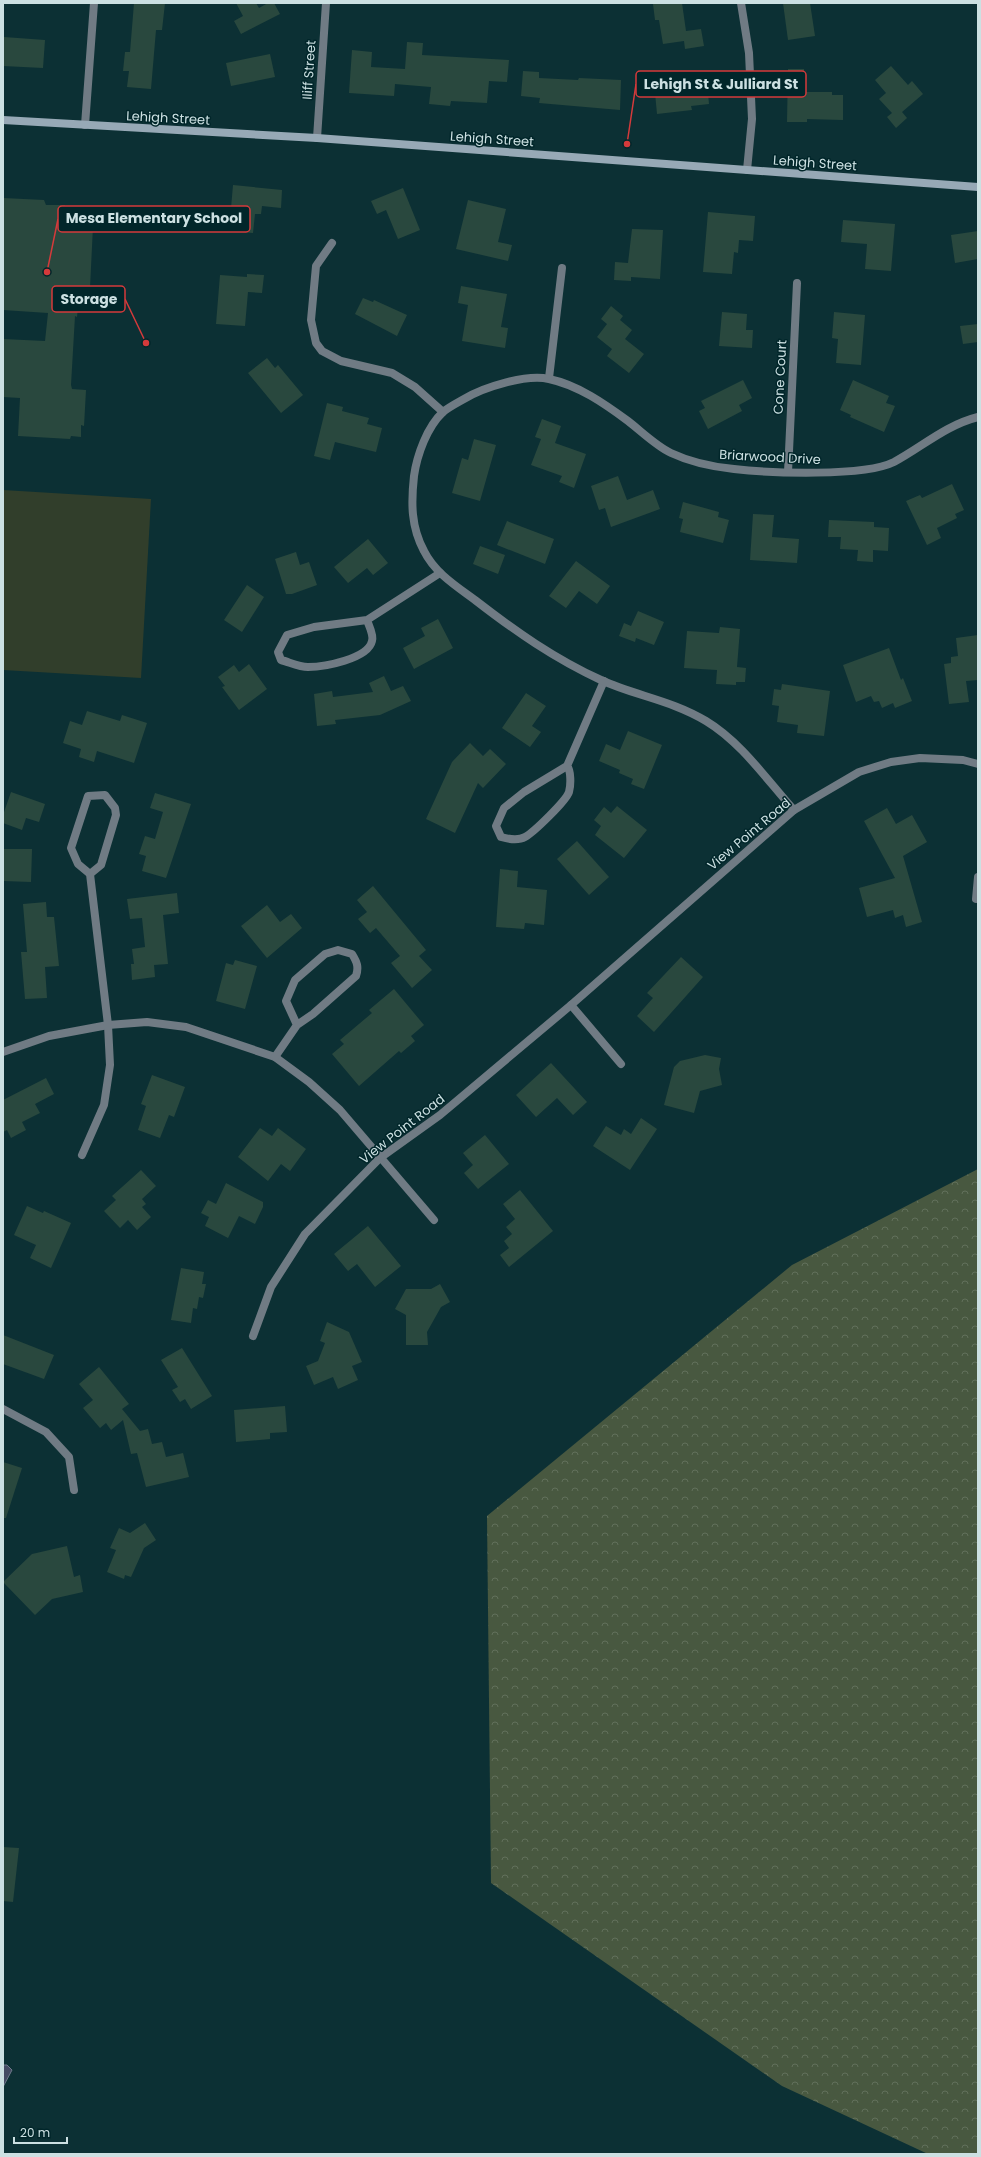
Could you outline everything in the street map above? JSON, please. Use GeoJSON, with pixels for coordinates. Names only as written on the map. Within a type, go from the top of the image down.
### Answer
{"type":"FeatureCollection","features":[{"type":"Feature","properties":{"kind":"street"},"geometry":{"type":"LineString","coordinates":[[85,126],[94,3]]}},
{"type":"Feature","properties":{"kind":"street","name":"Iliff Street"},"geometry":{"type":"LineString","coordinates":[[317,138],[326,3]]}},
{"type":"Feature","properties":{"kind":"street"},"geometry":{"type":"LineString","coordinates":[[741,3],[748,53],[752,119],[746,170]]}},
{"type":"Feature","properties":{"kind":"street","name":"Lehigh Street"},"geometry":{"type":"LineString","coordinates":[[3,120],[85,126],[317,138],[978,187]]}},
{"type":"Feature","properties":{"kind":"street"},"geometry":{"type":"LineString","coordinates":[[332,243],[316,266],[311,320],[316,343],[322,351],[341,361],[392,374],[414,387],[443,412]]}},
{"type":"Feature","properties":{"kind":"street"},"geometry":{"type":"LineString","coordinates":[[549,378],[562,268]]}},
{"type":"Feature","properties":{"kind":"street","name":"Cone Court"},"geometry":{"type":"LineString","coordinates":[[788,472],[797,283]]}},
{"type":"Feature","properties":{"kind":"street","name":"Briarwood Drive"},"geometry":{"type":"LineString","coordinates":[[794,810],[733,742],[708,722],[670,703],[604,681],[550,654],[440,573],[425,554],[415,532],[411,501],[416,461],[429,432],[443,412],[475,392],[502,383],[549,378],[583,391],[614,410],[669,452],[712,466],[734,469],[788,472],[867,471],[892,463],[940,432],[978,417]]}},
{"type":"Feature","properties":{"kind":"street"},"geometry":{"type":"LineString","coordinates":[[367,620],[373,640],[370,648],[362,654],[343,661],[308,667],[281,660],[278,652],[287,635],[314,627],[367,620],[440,573]]}},
{"type":"Feature","properties":{"kind":"street"},"geometry":{"type":"LineString","coordinates":[[567,766],[570,776],[568,792],[562,802],[525,837],[509,840],[501,837],[496,826],[504,808],[524,792],[567,766],[604,681]]}},
{"type":"Feature","properties":{"kind":"street","name":"View Point Road"},"geometry":{"type":"LineString","coordinates":[[253,1336],[271,1286],[305,1234],[380,1158],[440,1115],[571,1005],[794,810],[859,772],[891,762],[920,758],[963,760],[978,764]]}},
{"type":"Feature","properties":{"kind":"street"},"geometry":{"type":"LineString","coordinates":[[82,1155],[104,1105],[110,1065],[108,1025],[90,874],[78,864],[71,848],[88,796],[106,795],[115,808],[116,815],[101,865],[90,874]]}},
{"type":"Feature","properties":{"kind":"street"},"geometry":{"type":"LineString","coordinates":[[976,899],[978,877]]}},
{"type":"Feature","properties":{"kind":"street"},"geometry":{"type":"LineString","coordinates":[[275,1057],[297,1024],[313,1014],[356,976],[358,969],[357,962],[352,954],[338,950],[325,954],[295,980],[286,1001],[297,1024]]}},
{"type":"Feature","properties":{"kind":"street"},"geometry":{"type":"LineString","coordinates":[[571,1005],[621,1064]]}},
{"type":"Feature","properties":{"kind":"street"},"geometry":{"type":"LineString","coordinates":[[3,1052],[49,1036],[108,1025],[147,1022],[186,1028],[275,1057],[309,1082],[340,1110],[434,1220]]}},
{"type":"Feature","properties":{"kind":"street"},"geometry":{"type":"LineString","coordinates":[[3,1409],[46,1432],[69,1457],[74,1490]]}},
{"type":"Feature","properties":{"kind":"green space"},"geometry":{"type":"Polygon","coordinates":[[[3,490],[151,499],[141,678],[3,670],[3,490]]]}},
{"type":"Feature","properties":{"kind":"green space"},"geometry":{"type":"Polygon","coordinates":[[[978,1169],[978,2154],[928,2154],[782,2086],[491,1883],[487,1516],[792,1265],[978,1169]]]}},
{"type":"Feature","properties":{"kind":"water"},"geometry":{"type":"Polygon","coordinates":[[[3,2065],[7,2065],[12,2070],[3,2087],[3,2065]]]}},
{"type":"Feature","properties":{"kind":"building"},"geometry":{"type":"Polygon","coordinates":[[[134,3],[165,3],[162,30],[156,30],[151,89],[127,87],[129,71],[123,71],[125,52],[130,52],[134,3]]]}},
{"type":"Feature","properties":{"kind":"building"},"geometry":{"type":"Polygon","coordinates":[[[236,3],[256,3],[259,8],[268,3],[274,3],[280,14],[241,34],[234,21],[243,16],[236,3]]]}},
{"type":"Feature","properties":{"kind":"building"},"geometry":{"type":"Polygon","coordinates":[[[682,3],[686,31],[701,29],[704,46],[685,49],[684,41],[663,44],[659,20],[655,20],[653,4],[682,3]]]}},
{"type":"Feature","properties":{"kind":"building"},"geometry":{"type":"Polygon","coordinates":[[[783,3],[810,3],[815,36],[788,40],[783,3]]]}},
{"type":"Feature","properties":{"kind":"building"},"geometry":{"type":"Polygon","coordinates":[[[4,37],[45,40],[43,68],[3,66],[4,37]]]}},
{"type":"Feature","properties":{"kind":"building"},"geometry":{"type":"Polygon","coordinates":[[[407,42],[423,43],[422,55],[509,60],[507,82],[489,81],[487,103],[451,101],[450,106],[429,104],[431,87],[395,84],[394,96],[349,93],[352,50],[372,52],[371,67],[405,69],[407,42]]]}},
{"type":"Feature","properties":{"kind":"building"},"geometry":{"type":"Polygon","coordinates":[[[270,54],[275,77],[231,86],[226,63],[270,54]]]}},
{"type":"Feature","properties":{"kind":"building"},"geometry":{"type":"Polygon","coordinates":[[[891,66],[908,85],[912,81],[923,94],[902,112],[907,118],[896,128],[887,117],[892,113],[879,99],[886,93],[875,80],[891,66]]]}},
{"type":"Feature","properties":{"kind":"building"},"geometry":{"type":"Polygon","coordinates":[[[788,69],[804,69],[804,92],[832,92],[832,95],[843,95],[843,120],[807,119],[807,122],[787,122],[788,69]]]}},
{"type":"Feature","properties":{"kind":"building"},"geometry":{"type":"Polygon","coordinates":[[[523,71],[539,72],[539,78],[621,80],[620,110],[539,103],[540,98],[521,96],[523,71]]]}},
{"type":"Feature","properties":{"kind":"building"},"geometry":{"type":"Polygon","coordinates":[[[707,81],[709,104],[691,106],[692,110],[657,114],[655,93],[667,92],[666,86],[707,81]]]}},
{"type":"Feature","properties":{"kind":"building"},"geometry":{"type":"Polygon","coordinates":[[[233,185],[282,190],[281,208],[262,206],[261,214],[255,214],[253,233],[229,231],[233,185]]]}},
{"type":"Feature","properties":{"kind":"building"},"geometry":{"type":"Polygon","coordinates":[[[403,188],[420,230],[398,239],[386,210],[377,214],[371,201],[403,188]]]}},
{"type":"Feature","properties":{"kind":"building"},"geometry":{"type":"Polygon","coordinates":[[[3,198],[44,200],[46,205],[65,205],[64,225],[93,226],[90,288],[80,288],[77,317],[75,316],[71,385],[72,389],[86,390],[84,426],[81,425],[81,437],[71,436],[70,439],[18,436],[20,398],[3,397],[3,339],[45,341],[48,313],[3,310],[3,198]]]}},
{"type":"Feature","properties":{"kind":"building"},"geometry":{"type":"Polygon","coordinates":[[[468,200],[506,209],[498,242],[512,245],[508,261],[456,249],[468,200]]]}},
{"type":"Feature","properties":{"kind":"building"},"geometry":{"type":"Polygon","coordinates":[[[708,212],[755,216],[753,241],[739,240],[738,253],[734,252],[732,274],[703,272],[708,212]]]}},
{"type":"Feature","properties":{"kind":"building"},"geometry":{"type":"Polygon","coordinates":[[[843,220],[895,224],[891,271],[865,269],[867,244],[841,242],[843,220]]]}},
{"type":"Feature","properties":{"kind":"building"},"geometry":{"type":"Polygon","coordinates":[[[632,229],[663,230],[660,279],[631,277],[631,281],[614,280],[615,262],[628,263],[632,229]]]}},
{"type":"Feature","properties":{"kind":"building"},"geometry":{"type":"Polygon","coordinates":[[[978,231],[978,259],[955,263],[951,235],[978,231]]]}},
{"type":"Feature","properties":{"kind":"building"},"geometry":{"type":"Polygon","coordinates":[[[247,274],[264,275],[262,293],[248,292],[245,326],[216,324],[220,275],[247,277],[247,274]]]}},
{"type":"Feature","properties":{"kind":"building"},"geometry":{"type":"Polygon","coordinates":[[[461,286],[507,294],[501,327],[508,328],[505,348],[462,341],[468,305],[458,303],[461,286]]]}},
{"type":"Feature","properties":{"kind":"building"},"geometry":{"type":"Polygon","coordinates":[[[363,298],[373,302],[374,300],[407,315],[397,336],[355,314],[363,298]]]}},
{"type":"Feature","properties":{"kind":"building"},"geometry":{"type":"Polygon","coordinates":[[[611,306],[623,316],[620,320],[632,330],[625,339],[644,354],[629,373],[607,356],[612,349],[597,337],[607,324],[601,319],[611,306]]]}},
{"type":"Feature","properties":{"kind":"building"},"geometry":{"type":"Polygon","coordinates":[[[722,312],[747,314],[746,330],[753,330],[752,348],[719,346],[722,312]]]}},
{"type":"Feature","properties":{"kind":"building"},"geometry":{"type":"Polygon","coordinates":[[[834,312],[865,315],[861,365],[836,363],[838,339],[832,338],[834,312]]]}},
{"type":"Feature","properties":{"kind":"building"},"geometry":{"type":"Polygon","coordinates":[[[978,324],[978,342],[963,344],[960,326],[978,324]]]}},
{"type":"Feature","properties":{"kind":"building"},"geometry":{"type":"Polygon","coordinates":[[[267,358],[275,368],[278,365],[303,395],[281,413],[248,373],[267,358]]]}},
{"type":"Feature","properties":{"kind":"building"},"geometry":{"type":"Polygon","coordinates":[[[743,380],[752,398],[739,405],[742,411],[708,429],[699,411],[705,408],[701,401],[743,380]]]}},
{"type":"Feature","properties":{"kind":"building"},"geometry":{"type":"Polygon","coordinates":[[[853,380],[889,396],[886,403],[895,406],[884,432],[850,417],[851,415],[840,410],[853,380]]]}},
{"type":"Feature","properties":{"kind":"building"},"geometry":{"type":"Polygon","coordinates":[[[327,403],[343,407],[342,411],[369,418],[367,424],[382,428],[376,452],[335,442],[330,460],[314,456],[327,403]]]}},
{"type":"Feature","properties":{"kind":"building"},"geometry":{"type":"Polygon","coordinates":[[[542,419],[561,426],[555,443],[586,454],[574,488],[559,482],[562,476],[531,465],[541,439],[535,437],[542,419]]]}},
{"type":"Feature","properties":{"kind":"building"},"geometry":{"type":"Polygon","coordinates":[[[474,439],[496,445],[480,501],[452,493],[462,458],[468,460],[474,439]]]}},
{"type":"Feature","properties":{"kind":"building"},"geometry":{"type":"Polygon","coordinates":[[[618,476],[627,500],[653,490],[660,509],[611,527],[605,508],[599,510],[591,486],[618,476]]]}},
{"type":"Feature","properties":{"kind":"building"},"geometry":{"type":"Polygon","coordinates":[[[952,484],[964,510],[955,514],[957,518],[937,528],[941,538],[927,545],[906,501],[920,495],[922,498],[952,484]]]}},
{"type":"Feature","properties":{"kind":"building"},"geometry":{"type":"Polygon","coordinates":[[[683,502],[719,512],[718,517],[729,520],[723,543],[680,532],[683,519],[679,518],[683,502]]]}},
{"type":"Feature","properties":{"kind":"building"},"geometry":{"type":"Polygon","coordinates":[[[753,514],[774,515],[772,537],[799,539],[797,563],[750,560],[753,514]]]}},
{"type":"Feature","properties":{"kind":"building"},"geometry":{"type":"Polygon","coordinates":[[[829,520],[874,522],[874,527],[889,528],[888,551],[873,550],[873,562],[857,561],[858,550],[840,549],[841,537],[828,537],[829,520]]]}},
{"type":"Feature","properties":{"kind":"building"},"geometry":{"type":"Polygon","coordinates":[[[507,521],[554,539],[545,564],[497,545],[507,521]]]}},
{"type":"Feature","properties":{"kind":"building"},"geometry":{"type":"Polygon","coordinates":[[[368,539],[388,563],[373,575],[367,568],[348,583],[334,567],[368,539]]]}},
{"type":"Feature","properties":{"kind":"building"},"geometry":{"type":"Polygon","coordinates":[[[480,546],[505,555],[498,574],[473,564],[480,546]]]}},
{"type":"Feature","properties":{"kind":"building"},"geometry":{"type":"Polygon","coordinates":[[[296,552],[300,565],[309,562],[317,585],[292,594],[286,594],[275,559],[296,552]]]}},
{"type":"Feature","properties":{"kind":"building"},"geometry":{"type":"Polygon","coordinates":[[[576,561],[610,586],[597,604],[579,591],[566,608],[549,596],[576,561]]]}},
{"type":"Feature","properties":{"kind":"building"},"geometry":{"type":"Polygon","coordinates":[[[247,585],[264,597],[242,632],[224,620],[247,585]]]}},
{"type":"Feature","properties":{"kind":"building"},"geometry":{"type":"Polygon","coordinates":[[[638,611],[664,622],[654,645],[636,638],[635,642],[619,636],[624,623],[631,626],[638,611]]]}},
{"type":"Feature","properties":{"kind":"building"},"geometry":{"type":"Polygon","coordinates":[[[438,619],[453,648],[414,669],[403,648],[425,636],[421,628],[438,619]]]}},
{"type":"Feature","properties":{"kind":"building"},"geometry":{"type":"Polygon","coordinates":[[[720,627],[740,629],[737,667],[746,668],[745,682],[736,682],[736,685],[716,684],[717,670],[684,668],[687,631],[719,633],[720,627]]]}},
{"type":"Feature","properties":{"kind":"building"},"geometry":{"type":"Polygon","coordinates":[[[978,635],[978,680],[966,681],[969,702],[949,704],[944,664],[951,663],[951,657],[958,656],[956,638],[978,635]]]}},
{"type":"Feature","properties":{"kind":"building"},"geometry":{"type":"Polygon","coordinates":[[[889,648],[901,680],[903,678],[912,701],[895,708],[893,703],[882,708],[879,701],[874,702],[871,696],[856,702],[843,665],[889,648]]]}},
{"type":"Feature","properties":{"kind":"building"},"geometry":{"type":"Polygon","coordinates":[[[249,664],[267,689],[239,710],[222,687],[225,686],[218,677],[234,665],[239,672],[249,664]]]}},
{"type":"Feature","properties":{"kind":"building"},"geometry":{"type":"Polygon","coordinates":[[[384,676],[391,691],[403,686],[411,701],[380,715],[335,720],[336,724],[317,726],[314,694],[332,691],[333,697],[373,692],[369,683],[384,676]]]}},
{"type":"Feature","properties":{"kind":"building"},"geometry":{"type":"Polygon","coordinates":[[[782,684],[830,691],[824,736],[797,733],[798,725],[777,722],[779,706],[772,705],[774,689],[781,690],[782,684]]]}},
{"type":"Feature","properties":{"kind":"building"},"geometry":{"type":"Polygon","coordinates":[[[526,693],[546,706],[532,726],[541,732],[530,747],[502,728],[526,693]]]}},
{"type":"Feature","properties":{"kind":"building"},"geometry":{"type":"Polygon","coordinates":[[[87,711],[120,721],[122,715],[147,723],[134,763],[97,751],[94,762],[79,757],[81,749],[63,743],[70,721],[82,725],[87,711]]]}},
{"type":"Feature","properties":{"kind":"building"},"geometry":{"type":"Polygon","coordinates":[[[628,731],[662,745],[644,789],[631,784],[633,779],[619,773],[620,770],[599,761],[606,744],[620,750],[628,731]]]}},
{"type":"Feature","properties":{"kind":"building"},"geometry":{"type":"Polygon","coordinates":[[[470,743],[483,756],[490,749],[506,764],[483,788],[478,783],[455,833],[426,819],[452,762],[470,743]]]}},
{"type":"Feature","properties":{"kind":"building"},"geometry":{"type":"Polygon","coordinates":[[[11,792],[45,804],[39,822],[26,818],[22,830],[3,823],[3,815],[11,792]]]}},
{"type":"Feature","properties":{"kind":"building"},"geometry":{"type":"Polygon","coordinates":[[[155,793],[191,804],[166,878],[142,871],[146,856],[139,854],[145,836],[155,839],[163,812],[150,808],[155,793]]]}},
{"type":"Feature","properties":{"kind":"building"},"geometry":{"type":"Polygon","coordinates":[[[617,806],[647,830],[624,858],[595,835],[601,826],[594,820],[604,807],[611,813],[617,806]]]}},
{"type":"Feature","properties":{"kind":"building"},"geometry":{"type":"Polygon","coordinates":[[[887,808],[896,824],[912,815],[927,842],[903,856],[922,922],[906,927],[903,915],[895,918],[893,910],[867,917],[859,888],[895,878],[864,821],[887,808]]]}},
{"type":"Feature","properties":{"kind":"building"},"geometry":{"type":"Polygon","coordinates":[[[577,841],[609,877],[589,895],[557,859],[577,841]]]}},
{"type":"Feature","properties":{"kind":"building"},"geometry":{"type":"Polygon","coordinates":[[[3,849],[32,849],[31,882],[3,881],[3,849]]]}},
{"type":"Feature","properties":{"kind":"building"},"geometry":{"type":"Polygon","coordinates":[[[500,869],[518,871],[517,887],[547,890],[544,925],[525,923],[524,929],[496,927],[500,869]]]}},
{"type":"Feature","properties":{"kind":"building"},"geometry":{"type":"Polygon","coordinates":[[[373,886],[426,950],[419,956],[432,970],[412,988],[391,963],[400,956],[376,928],[370,933],[358,919],[367,912],[357,900],[373,886]]]}},
{"type":"Feature","properties":{"kind":"building"},"geometry":{"type":"Polygon","coordinates":[[[177,893],[179,913],[163,915],[168,964],[154,965],[155,977],[132,980],[131,964],[134,964],[132,949],[145,947],[142,918],[130,919],[127,899],[177,893]]]}},
{"type":"Feature","properties":{"kind":"building"},"geometry":{"type":"Polygon","coordinates":[[[46,902],[47,917],[54,917],[59,966],[45,967],[47,998],[25,999],[21,952],[27,952],[23,904],[46,902]]]}},
{"type":"Feature","properties":{"kind":"building"},"geometry":{"type":"Polygon","coordinates":[[[267,905],[280,922],[291,914],[302,928],[267,958],[241,926],[267,905]]]}},
{"type":"Feature","properties":{"kind":"building"},"geometry":{"type":"Polygon","coordinates":[[[681,957],[703,977],[654,1032],[637,1016],[653,998],[647,993],[681,957]]]}},
{"type":"Feature","properties":{"kind":"building"},"geometry":{"type":"Polygon","coordinates":[[[235,960],[257,966],[245,1009],[216,1001],[226,963],[233,965],[235,960]]]}},
{"type":"Feature","properties":{"kind":"building"},"geometry":{"type":"Polygon","coordinates":[[[394,989],[424,1025],[411,1036],[415,1041],[401,1053],[399,1051],[359,1086],[332,1054],[344,1044],[340,1040],[372,1013],[369,1010],[394,989]]]}},
{"type":"Feature","properties":{"kind":"building"},"geometry":{"type":"Polygon","coordinates":[[[705,1055],[721,1058],[719,1069],[722,1085],[700,1091],[694,1113],[664,1105],[674,1067],[680,1061],[705,1055]]]}},
{"type":"Feature","properties":{"kind":"building"},"geometry":{"type":"Polygon","coordinates":[[[551,1063],[587,1102],[573,1115],[557,1098],[536,1117],[516,1095],[551,1063]]]}},
{"type":"Feature","properties":{"kind":"building"},"geometry":{"type":"Polygon","coordinates":[[[152,1075],[185,1087],[174,1117],[169,1115],[160,1138],[138,1130],[146,1106],[141,1104],[152,1075]]]}},
{"type":"Feature","properties":{"kind":"building"},"geometry":{"type":"Polygon","coordinates":[[[46,1078],[54,1094],[35,1104],[40,1113],[22,1122],[26,1130],[11,1138],[7,1130],[3,1132],[3,1100],[46,1078]]]}},
{"type":"Feature","properties":{"kind":"building"},"geometry":{"type":"Polygon","coordinates":[[[641,1118],[657,1129],[630,1170],[593,1146],[606,1126],[621,1135],[624,1129],[631,1134],[641,1118]]]}},
{"type":"Feature","properties":{"kind":"building"},"geometry":{"type":"Polygon","coordinates":[[[260,1128],[272,1136],[278,1128],[306,1149],[290,1171],[281,1164],[268,1181],[238,1157],[260,1128]]]}},
{"type":"Feature","properties":{"kind":"building"},"geometry":{"type":"Polygon","coordinates":[[[485,1135],[509,1164],[478,1189],[464,1173],[473,1165],[463,1153],[485,1135]]]}},
{"type":"Feature","properties":{"kind":"building"},"geometry":{"type":"Polygon","coordinates":[[[141,1170],[156,1186],[142,1199],[146,1204],[142,1207],[151,1217],[137,1230],[128,1220],[120,1228],[104,1211],[116,1200],[112,1196],[141,1170]]]}},
{"type":"Feature","properties":{"kind":"building"},"geometry":{"type":"Polygon","coordinates":[[[226,1183],[263,1202],[263,1207],[255,1224],[239,1216],[228,1238],[205,1226],[209,1217],[201,1213],[208,1200],[216,1204],[226,1183]]]}},
{"type":"Feature","properties":{"kind":"building"},"geometry":{"type":"Polygon","coordinates":[[[520,1190],[553,1231],[509,1267],[500,1255],[509,1248],[504,1241],[512,1234],[506,1227],[515,1219],[503,1204],[520,1190]]]}},
{"type":"Feature","properties":{"kind":"building"},"geometry":{"type":"Polygon","coordinates":[[[27,1206],[43,1213],[44,1211],[71,1223],[51,1268],[30,1258],[36,1245],[14,1235],[27,1206]]]}},
{"type":"Feature","properties":{"kind":"building"},"geometry":{"type":"Polygon","coordinates":[[[368,1226],[401,1266],[375,1287],[357,1264],[348,1271],[334,1254],[368,1226]]]}},
{"type":"Feature","properties":{"kind":"building"},"geometry":{"type":"Polygon","coordinates":[[[181,1268],[204,1272],[202,1284],[206,1284],[203,1298],[199,1297],[197,1309],[193,1308],[191,1323],[171,1320],[181,1268]]]}},
{"type":"Feature","properties":{"kind":"building"},"geometry":{"type":"Polygon","coordinates":[[[440,1284],[450,1302],[441,1307],[427,1332],[428,1345],[406,1345],[406,1315],[395,1309],[406,1289],[431,1289],[440,1284]]]}},
{"type":"Feature","properties":{"kind":"building"},"geometry":{"type":"Polygon","coordinates":[[[327,1322],[349,1332],[362,1362],[352,1366],[358,1380],[338,1389],[333,1377],[314,1385],[306,1366],[318,1361],[325,1343],[320,1341],[327,1322]]]}},
{"type":"Feature","properties":{"kind":"building"},"geometry":{"type":"Polygon","coordinates":[[[3,1335],[54,1355],[44,1379],[3,1364],[3,1335]]]}},
{"type":"Feature","properties":{"kind":"building"},"geometry":{"type":"Polygon","coordinates":[[[182,1348],[212,1396],[191,1409],[185,1399],[180,1402],[172,1390],[178,1387],[161,1360],[182,1348]]]}},
{"type":"Feature","properties":{"kind":"building"},"geometry":{"type":"Polygon","coordinates":[[[99,1367],[129,1404],[122,1409],[140,1431],[148,1429],[152,1444],[162,1442],[166,1457],[183,1453],[189,1477],[146,1487],[137,1453],[131,1454],[123,1420],[111,1430],[106,1423],[100,1428],[83,1408],[93,1400],[79,1384],[99,1367]]]}},
{"type":"Feature","properties":{"kind":"building"},"geometry":{"type":"Polygon","coordinates":[[[285,1406],[287,1432],[270,1433],[270,1439],[236,1442],[234,1410],[285,1406]]]}},
{"type":"Feature","properties":{"kind":"building"},"geometry":{"type":"Polygon","coordinates":[[[3,1462],[22,1468],[6,1518],[3,1518],[3,1462]]]}},
{"type":"Feature","properties":{"kind":"building"},"geometry":{"type":"Polygon","coordinates":[[[145,1523],[156,1540],[144,1548],[131,1577],[125,1575],[124,1579],[107,1572],[116,1550],[110,1548],[119,1528],[130,1533],[145,1523]]]}},
{"type":"Feature","properties":{"kind":"building"},"geometry":{"type":"Polygon","coordinates":[[[67,1546],[74,1577],[80,1575],[83,1592],[52,1599],[35,1615],[3,1582],[32,1554],[67,1546]]]}},
{"type":"Feature","properties":{"kind":"building"},"geometry":{"type":"Polygon","coordinates":[[[3,1847],[19,1848],[13,1902],[3,1901],[3,1847]]]}},
{"type":"Feature","properties":{"kind":"place","name":"Lehigh St & Julliard St"},"geometry":{"type":"Point","coordinates":[627,144]}},
{"type":"Feature","properties":{"kind":"place","name":"Mesa Elementary School"},"geometry":{"type":"Point","coordinates":[47,272]}},
{"type":"Feature","properties":{"kind":"place","name":"Storage"},"geometry":{"type":"Point","coordinates":[146,343]}}]}
